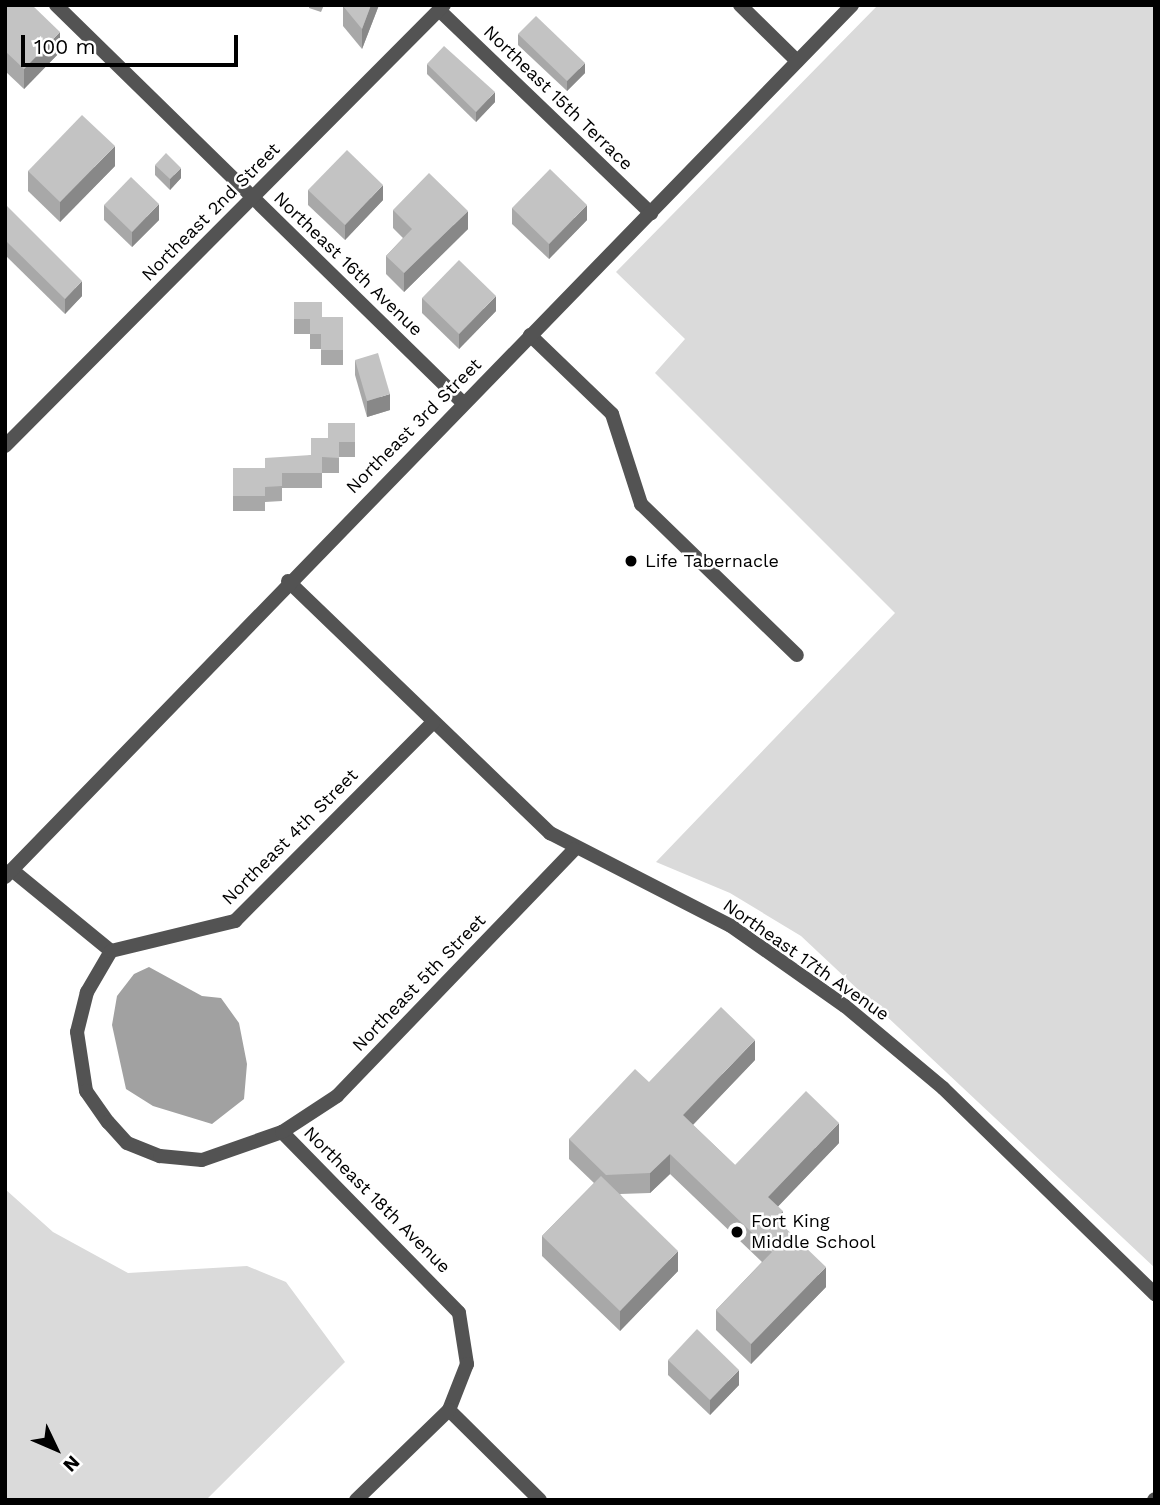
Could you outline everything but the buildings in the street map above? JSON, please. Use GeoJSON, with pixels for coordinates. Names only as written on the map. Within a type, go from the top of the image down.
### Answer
{"type":"FeatureCollection","features":[{"type":"Feature","properties":{"kind":"street","name":"Northeast 16th Avenue"},"geometry":{"type":"LineString","coordinates":[[56,5],[463,403]]}},
{"type":"Feature","properties":{"kind":"street"},"geometry":{"type":"LineString","coordinates":[[740,5],[797,61]]}},
{"type":"Feature","properties":{"kind":"street","name":"Northeast 3rd Street"},"geometry":{"type":"LineString","coordinates":[[8,873],[288,581],[852,5]]}},
{"type":"Feature","properties":{"kind":"street","name":"Northeast 2nd Street"},"geometry":{"type":"LineString","coordinates":[[5,446],[441,8]]}},
{"type":"Feature","properties":{"kind":"street","name":"Northeast 15th Terrace"},"geometry":{"type":"LineString","coordinates":[[441,8],[651,213]]}},
{"type":"Feature","properties":{"kind":"street"},"geometry":{"type":"LineString","coordinates":[[530,335],[611,414],[641,505],[797,655]]}},
{"type":"Feature","properties":{"kind":"street","name":"Northeast 17th Avenue"},"geometry":{"type":"LineString","coordinates":[[288,581],[433,722],[574,850],[731,926],[845,1006],[943,1088],[1155,1294]]}},
{"type":"Feature","properties":{"kind":"street","name":"Northeast 4th Street"},"geometry":{"type":"LineString","coordinates":[[111,951],[235,921],[433,722]]}},
{"type":"Feature","properties":{"kind":"street","name":"Northeast 5th Street"},"geometry":{"type":"LineString","coordinates":[[282,1132],[337,1096],[574,850]]}},
{"type":"Feature","properties":{"kind":"street"},"geometry":{"type":"LineString","coordinates":[[8,873],[111,951]]}},
{"type":"Feature","properties":{"kind":"street","name":"Northeast 18th Avenue"},"geometry":{"type":"LineString","coordinates":[[111,951],[87,992],[77,1032],[79,1064],[86,1091],[127,1143],[160,1156],[202,1160],[282,1132],[459,1313],[467,1364],[449,1410]]}},
{"type":"Feature","properties":{"kind":"street"},"geometry":{"type":"LineString","coordinates":[[356,1500],[449,1410],[540,1500]]}},
{"type":"Feature","properties":{"kind":"shaded area"},"geometry":{"type":"Polygon","coordinates":[[[878,5],[1155,5],[1155,1268],[801,936],[730,893],[656,862],[895,613],[655,373],[685,339],[616,272],[878,5]]]}},
{"type":"Feature","properties":{"kind":"shaded area"},"geometry":{"type":"Polygon","coordinates":[[[149,967],[202,996],[221,998],[239,1023],[247,1064],[244,1099],[212,1124],[153,1106],[126,1089],[112,1025],[117,996],[134,974],[149,967]]]}},
{"type":"Feature","properties":{"kind":"shaded area"},"geometry":{"type":"Polygon","coordinates":[[[5,1189],[53,1232],[128,1273],[247,1266],[286,1282],[345,1362],[206,1500],[5,1500],[5,1189]]]}},
{"type":"Feature","properties":{"kind":"place","name":"Life Tabernacle"},"geometry":{"type":"Point","coordinates":[631,561]}},
{"type":"Feature","properties":{"kind":"place","name":"Fort King Middle School"},"geometry":{"type":"Point","coordinates":[737,1232]}}]}
